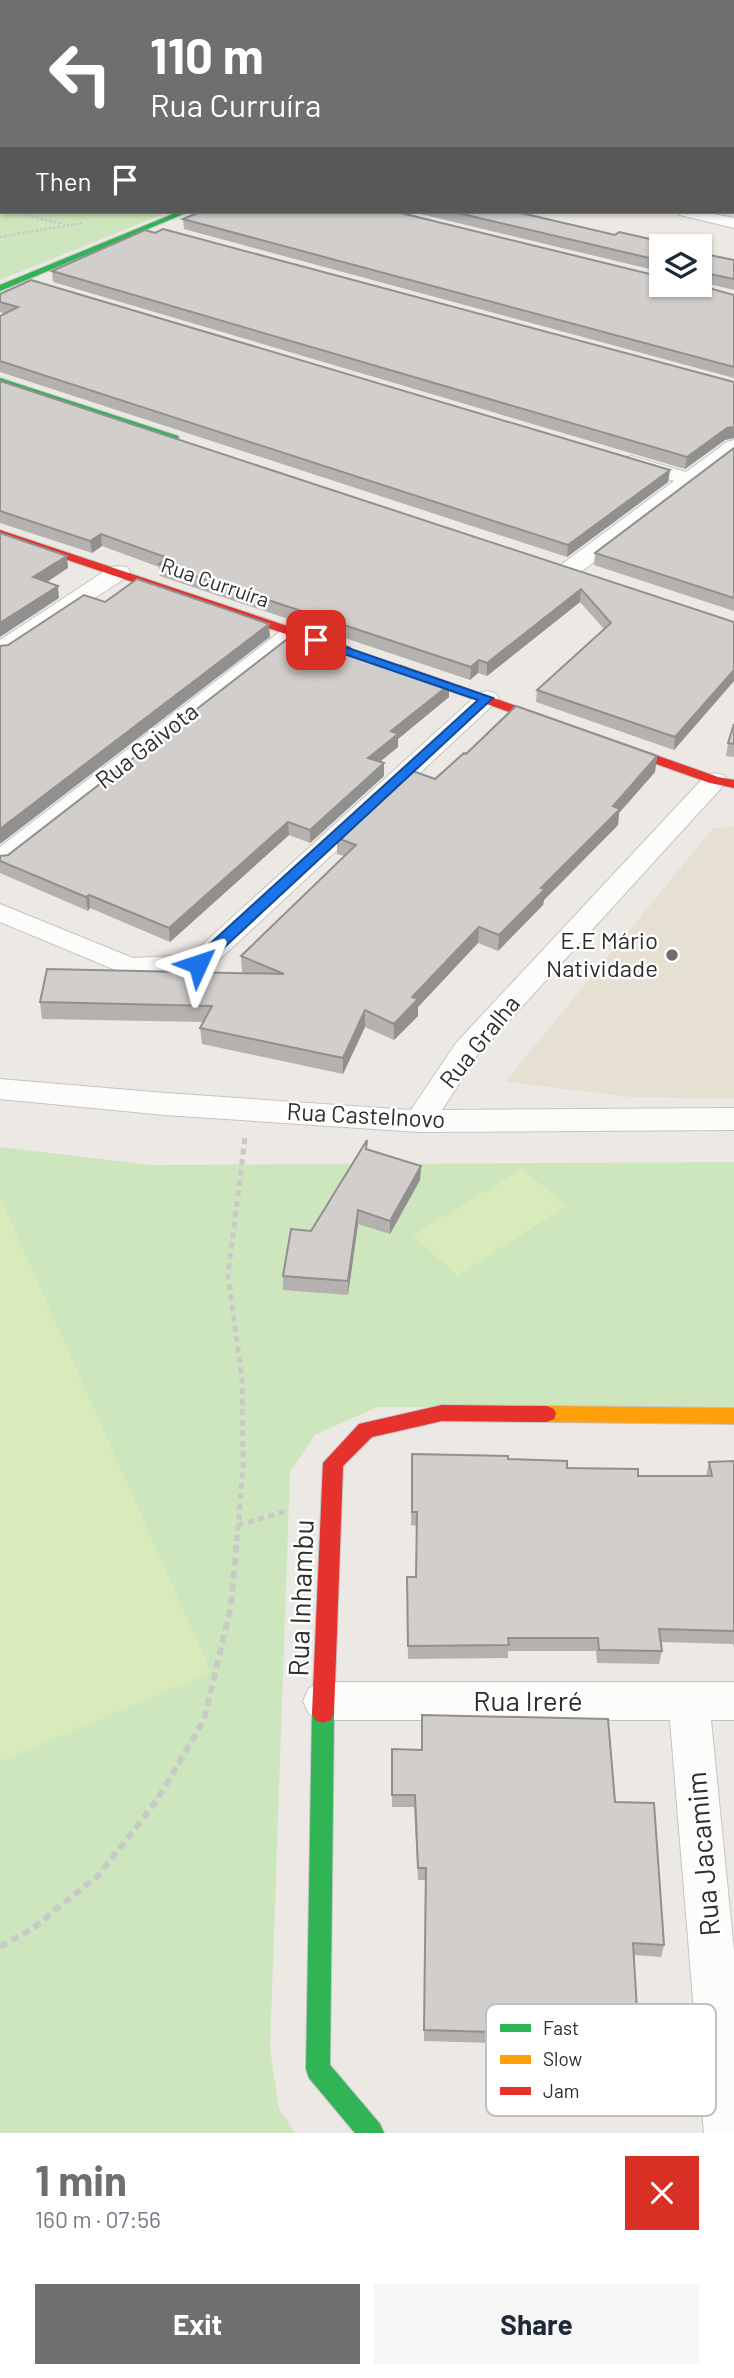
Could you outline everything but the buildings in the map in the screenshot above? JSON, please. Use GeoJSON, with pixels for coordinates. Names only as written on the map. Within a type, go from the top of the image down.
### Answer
{"type":"FeatureCollection","features":[{"type":"Feature","properties":{"kind":"street"},"geometry":{"type":"LineString","coordinates":[[0,288],[179,214]]}},
{"type":"Feature","properties":{"kind":"street"},"geometry":{"type":"LineString","coordinates":[[693,214],[734,223]]}},
{"type":"Feature","properties":{"kind":"street"},"geometry":{"type":"LineString","coordinates":[[147,227],[173,234]]}},
{"type":"Feature","properties":{"kind":"street"},"geometry":{"type":"LineString","coordinates":[[21,280],[47,288]]}},
{"type":"Feature","properties":{"kind":"street"},"geometry":{"type":"LineString","coordinates":[[0,381],[186,442]]}},
{"type":"Feature","properties":{"kind":"street"},"geometry":{"type":"LineString","coordinates":[[564,567],[734,446]]}},
{"type":"Feature","properties":{"kind":"street"},"geometry":{"type":"LineString","coordinates":[[607,456],[688,480]]}},
{"type":"Feature","properties":{"kind":"street","name":"Rua Curruíra"},"geometry":{"type":"LineString","coordinates":[[0,533],[357,654]]}},
{"type":"Feature","properties":{"kind":"street"},"geometry":{"type":"LineString","coordinates":[[564,567],[595,577]]}},
{"type":"Feature","properties":{"kind":"street"},"geometry":{"type":"LineString","coordinates":[[0,650],[119,572]]}},
{"type":"Feature","properties":{"kind":"street","name":"Rua Gaivota"},"geometry":{"type":"LineString","coordinates":[[0,860],[293,633]]}},
{"type":"Feature","properties":{"kind":"street"},"geometry":{"type":"LineString","coordinates":[[382,663],[724,782]]}},
{"type":"Feature","properties":{"kind":"street"},"geometry":{"type":"LineString","coordinates":[[0,912],[131,967],[198,964],[487,698]]}},
{"type":"Feature","properties":{"kind":"street","name":"Rua Gralha"},"geometry":{"type":"LineString","coordinates":[[419,1121],[466,1050],[724,782]]}},
{"type":"Feature","properties":{"kind":"street","name":"Rua Castelnovo"},"geometry":{"type":"LineString","coordinates":[[0,1088],[249,1110],[419,1121],[734,1119]]}},
{"type":"Feature","properties":{"kind":"street","name":"Rua Inhambu"},"geometry":{"type":"LineString","coordinates":[[371,2133],[318,2069],[323,1701],[333,1463],[366,1430],[442,1413],[734,1416]]}},
{"type":"Feature","properties":{"kind":"street","name":"Rua Ireré"},"geometry":{"type":"LineString","coordinates":[[323,1701],[734,1701]]}},
{"type":"Feature","properties":{"kind":"street","name":"Rua Jacamim"},"geometry":{"type":"LineString","coordinates":[[689,1701],[728,2133]]}},
{"type":"Feature","properties":{"kind":"path"},"geometry":{"type":"LineString","coordinates":[[22,214],[116,240]]}},
{"type":"Feature","properties":{"kind":"path"},"geometry":{"type":"LineString","coordinates":[[0,1947],[32,1929],[99,1875],[156,1800],[204,1720],[231,1606],[243,1467],[242,1379],[228,1275],[249,1110]]}},
{"type":"Feature","properties":{"kind":"shaded area","name":"E.E Mário Natividade"},"geometry":{"type":"Polygon","coordinates":[[[734,827],[734,1099],[632,1097],[505,1082],[713,828],[734,827]]]}},
{"type":"Feature","properties":{"kind":"green space"},"geometry":{"type":"Polygon","coordinates":[[[0,214],[164,214],[0,280],[0,214]]]}},
{"type":"Feature","properties":{"kind":"green space"},"geometry":{"type":"Polygon","coordinates":[[[0,1147],[151,1165],[734,1162],[734,1407],[377,1407],[315,1435],[290,1472],[270,2049],[279,2109],[295,2133],[0,2133],[0,1147]]]}},
{"type":"Feature","properties":{"kind":"green space"},"geometry":{"type":"Polygon","coordinates":[[[522,1169],[567,1206],[457,1276],[413,1235],[522,1169]]]}},
{"type":"Feature","properties":{"kind":"green space"},"geometry":{"type":"Polygon","coordinates":[[[0,1197],[211,1672],[0,1762],[0,1197]]]}},
{"type":"Feature","properties":{"kind":"traffic: fast"},"geometry":{"type":"LineString","coordinates":[[0,288],[179,214]]}},
{"type":"Feature","properties":{"kind":"traffic: fast"},"geometry":{"type":"LineString","coordinates":[[0,381],[174,438]]}},
{"type":"Feature","properties":{"kind":"traffic: fast"},"geometry":{"type":"LineString","coordinates":[[323,1713],[318,2069],[371,2133]]}},
{"type":"Feature","properties":{"kind":"traffic: slow"},"geometry":{"type":"LineString","coordinates":[[547,1414],[734,1416]]}},
{"type":"Feature","properties":{"kind":"traffic: jam"},"geometry":{"type":"LineString","coordinates":[[0,533],[346,650]]}},
{"type":"Feature","properties":{"kind":"traffic: jam"},"geometry":{"type":"LineString","coordinates":[[400,669],[715,780],[734,784]]}},
{"type":"Feature","properties":{"kind":"traffic: jam"},"geometry":{"type":"LineString","coordinates":[[323,1713],[333,1463],[366,1430],[442,1413],[547,1414]]}},
{"type":"Feature","properties":{"kind":"place","name":"E.E Mário Natividade"},"geometry":{"type":"Point","coordinates":[672,955]}},
{"type":"Feature","properties":{"kind":"route"},"geometry":{"type":"LineString","coordinates":[[198,964],[487,698],[316,640]]}}]}
